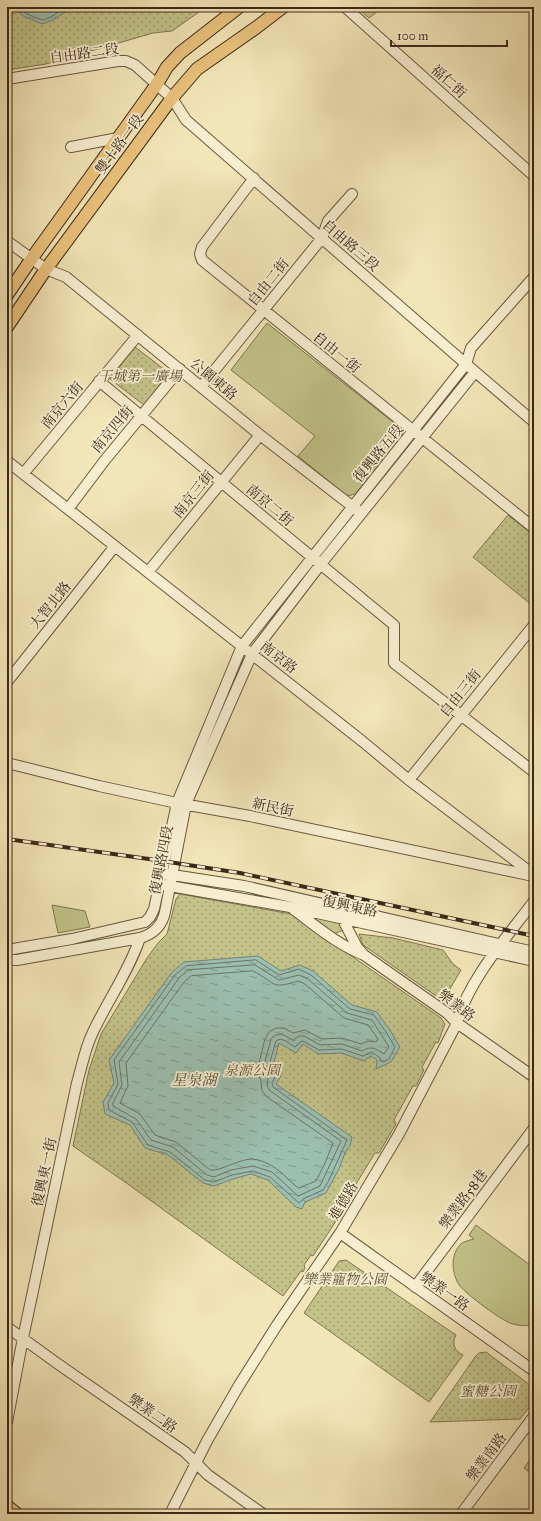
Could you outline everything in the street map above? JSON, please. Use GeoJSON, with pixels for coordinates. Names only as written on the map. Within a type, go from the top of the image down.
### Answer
{"type":"FeatureCollection","features":[{"type":"Feature","properties":{"kind":"main road","name":"雙十路一段"},"geometry":{"type":"LineString","coordinates":[[7,295],[157,84],[167,67],[180,53],[240,7]]}},
{"type":"Feature","properties":{"kind":"main road","name":"雙十路一段"},"geometry":{"type":"LineString","coordinates":[[7,327],[46,269],[172,98],[197,69],[283,7]]}},
{"type":"Feature","properties":{"kind":"main road"},"geometry":{"type":"LineString","coordinates":[[7,1506],[17,1514]]}},
{"type":"Feature","properties":{"kind":"street","name":"福仁街"},"geometry":{"type":"LineString","coordinates":[[345,7],[534,176]]}},
{"type":"Feature","properties":{"kind":"street","name":"自由路二段"},"geometry":{"type":"LineString","coordinates":[[7,79],[122,61],[135,65],[157,84]]}},
{"type":"Feature","properties":{"kind":"street","name":"自由路三段"},"geometry":{"type":"LineString","coordinates":[[157,84],[172,98],[186,120],[534,422]]}},
{"type":"Feature","properties":{"kind":"street"},"geometry":{"type":"LineString","coordinates":[[71,147],[118,138]]}},
{"type":"Feature","properties":{"kind":"street","name":"自由一街"},"geometry":{"type":"LineString","coordinates":[[254,178],[202,247],[200,254],[202,260],[534,528]]}},
{"type":"Feature","properties":{"kind":"street","name":"自由二街"},"geometry":{"type":"LineString","coordinates":[[201,386],[322,238],[328,221],[352,194]]}},
{"type":"Feature","properties":{"kind":"street","name":"公園東路"},"geometry":{"type":"LineString","coordinates":[[7,241],[46,269],[66,277],[260,435],[362,514]]}},
{"type":"Feature","properties":{"kind":"street","name":"復興路五段"},"geometry":{"type":"LineString","coordinates":[[242,646],[311,557],[414,431],[466,364],[471,348],[534,277]]}},
{"type":"Feature","properties":{"kind":"street","name":"南京六街"},"geometry":{"type":"LineString","coordinates":[[23,474],[138,335]]}},
{"type":"Feature","properties":{"kind":"street","name":"南京四街"},"geometry":{"type":"LineString","coordinates":[[68,509],[105,460],[180,369]]}},
{"type":"Feature","properties":{"kind":"street","name":"復興路五段"},"geometry":{"type":"LineString","coordinates":[[252,654],[320,565],[475,372]]}},
{"type":"Feature","properties":{"kind":"street","name":"南京二街"},"geometry":{"type":"LineString","coordinates":[[99,382],[394,625],[394,663],[461,715]]}},
{"type":"Feature","properties":{"kind":"street","name":"南京三街"},"geometry":{"type":"LineString","coordinates":[[148,572],[260,435]]}},
{"type":"Feature","properties":{"kind":"street","name":"南京路"},"geometry":{"type":"LineString","coordinates":[[7,461],[362,740],[409,780],[534,876]]}},
{"type":"Feature","properties":{"kind":"street","name":"大智北路"},"geometry":{"type":"LineString","coordinates":[[7,682],[115,546]]}},
{"type":"Feature","properties":{"kind":"street","name":"自由三街"},"geometry":{"type":"LineString","coordinates":[[409,780],[534,624]]}},
{"type":"Feature","properties":{"kind":"street","name":"復興路四段"},"geometry":{"type":"LineString","coordinates":[[7,950],[72,939],[145,922],[150,917],[181,804],[242,646]]}},
{"type":"Feature","properties":{"kind":"street","name":"復興路四段"},"geometry":{"type":"LineString","coordinates":[[7,960],[17,960],[140,938],[152,933],[159,927],[164,918],[172,875],[181,804],[252,654]]}},
{"type":"Feature","properties":{"kind":"street"},"geometry":{"type":"LineString","coordinates":[[461,715],[534,772]]}},
{"type":"Feature","properties":{"kind":"street","name":"新民街"},"geometry":{"type":"LineString","coordinates":[[7,763],[99,786],[181,804],[250,816],[534,876]]}},
{"type":"Feature","properties":{"kind":"street","name":"復興東路"},"geometry":{"type":"LineString","coordinates":[[161,874],[244,886],[534,952]]}},
{"type":"Feature","properties":{"kind":"street","name":"復興東路"},"geometry":{"type":"LineString","coordinates":[[159,884],[290,907],[534,962]]}},
{"type":"Feature","properties":{"kind":"street","name":"進德路"},"geometry":{"type":"LineString","coordinates":[[170,1514],[210,1435],[277,1325],[340,1233],[399,1134],[457,1023],[461,1009],[488,960],[496,953],[501,944],[534,901]]}},
{"type":"Feature","properties":{"kind":"street","name":"樂業路"},"geometry":{"type":"LineString","coordinates":[[290,907],[334,939],[364,956],[447,1013],[457,1023],[534,1077]]}},
{"type":"Feature","properties":{"kind":"street","name":"樂業路"},"geometry":{"type":"LineString","coordinates":[[335,907],[357,947],[364,956]]}},
{"type":"Feature","properties":{"kind":"street","name":"復興東一街"},"geometry":{"type":"LineString","coordinates":[[7,1422],[23,1338],[77,1083],[92,1034],[134,955],[140,938]]}},
{"type":"Feature","properties":{"kind":"street","name":"樂業路58巷"},"geometry":{"type":"LineString","coordinates":[[415,1287],[534,1128]]}},
{"type":"Feature","properties":{"kind":"street","name":"樂業一路"},"geometry":{"type":"LineString","coordinates":[[340,1233],[534,1372]]}},
{"type":"Feature","properties":{"kind":"street","name":"樂業二路"},"geometry":{"type":"LineString","coordinates":[[7,1327],[185,1452],[208,1476],[263,1514]]}},
{"type":"Feature","properties":{"kind":"street","name":"樂業南路"},"geometry":{"type":"LineString","coordinates":[[461,1514],[534,1416]]}},
{"type":"Feature","properties":{"kind":"green space"},"geometry":{"type":"Polygon","coordinates":[[[7,7],[206,7],[172,31],[153,33],[46,64],[7,70],[7,7]]]}},
{"type":"Feature","properties":{"kind":"green space"},"geometry":{"type":"Polygon","coordinates":[[[367,7],[383,7],[369,18],[361,11],[367,7]]]}},
{"type":"Feature","properties":{"kind":"green space"},"geometry":{"type":"Polygon","coordinates":[[[267,323],[402,429],[402,437],[355,494],[347,496],[298,456],[315,436],[231,370],[267,323]]]}},
{"type":"Feature","properties":{"kind":"green space","name":"干城第一廣場"},"geometry":{"type":"Polygon","coordinates":[[[135,347],[169,373],[144,405],[110,379],[135,347]]]}},
{"type":"Feature","properties":{"kind":"green space"},"geometry":{"type":"Polygon","coordinates":[[[508,515],[534,536],[534,607],[473,557],[508,515]]]}},
{"type":"Feature","properties":{"kind":"green space","name":"泉源公園"},"geometry":{"type":"Polygon","coordinates":[[[180,894],[291,914],[441,1018],[445,1024],[438,1043],[436,1042],[422,1067],[424,1070],[416,1086],[413,1086],[394,1120],[396,1124],[379,1153],[375,1153],[345,1202],[348,1203],[313,1256],[311,1255],[304,1265],[305,1268],[303,1272],[301,1271],[283,1296],[73,1146],[89,1070],[101,1034],[147,958],[167,934],[176,899],[180,894]]]}},
{"type":"Feature","properties":{"kind":"green space"},"geometry":{"type":"Polygon","coordinates":[[[52,905],[85,911],[90,927],[58,933],[52,905]]]}},
{"type":"Feature","properties":{"kind":"green space"},"geometry":{"type":"Polygon","coordinates":[[[312,916],[339,921],[343,930],[334,934],[313,919],[312,916]]]}},
{"type":"Feature","properties":{"kind":"green space"},"geometry":{"type":"Polygon","coordinates":[[[359,934],[393,938],[443,950],[453,964],[461,970],[447,994],[436,996],[363,945],[359,934]]]}},
{"type":"Feature","properties":{"kind":"green space"},"geometry":{"type":"Polygon","coordinates":[[[476,1225],[534,1268],[534,1325],[516,1325],[501,1318],[469,1295],[457,1281],[453,1264],[455,1252],[462,1243],[474,1239],[469,1235],[476,1225]]]}},
{"type":"Feature","properties":{"kind":"green space","name":"樂業寵物公園"},"geometry":{"type":"Polygon","coordinates":[[[346,1260],[456,1335],[454,1341],[455,1347],[463,1355],[429,1402],[304,1313],[339,1261],[346,1260]]]}},
{"type":"Feature","properties":{"kind":"green space","name":"蜜糖公園"},"geometry":{"type":"Polygon","coordinates":[[[486,1352],[534,1388],[534,1401],[520,1419],[430,1422],[475,1357],[479,1353],[486,1352]]]}},
{"type":"Feature","properties":{"kind":"green space"},"geometry":{"type":"Polygon","coordinates":[[[534,1454],[534,1476],[524,1468],[534,1454]]]}},
{"type":"Feature","properties":{"kind":"water"},"geometry":{"type":"Polygon","coordinates":[[[13,7],[73,7],[53,20],[42,24],[23,16],[13,7]]]}},
{"type":"Feature","properties":{"kind":"water","name":"星泉湖"},"geometry":{"type":"Polygon","coordinates":[[[258,956],[281,971],[300,965],[313,971],[352,1005],[377,1012],[400,1047],[391,1062],[376,1069],[377,1060],[371,1056],[364,1061],[341,1053],[318,1054],[303,1044],[296,1053],[279,1043],[272,1070],[281,1076],[276,1084],[352,1137],[350,1146],[345,1153],[339,1169],[326,1193],[305,1202],[302,1209],[296,1207],[268,1180],[251,1174],[214,1186],[203,1183],[168,1155],[145,1148],[130,1125],[105,1114],[103,1102],[114,1083],[109,1060],[172,972],[184,962],[258,956]]]}},
{"type":"Feature","properties":{"kind":"railway"},"geometry":{"type":"LineString","coordinates":[[7,839],[240,873],[534,936]]}}]}
